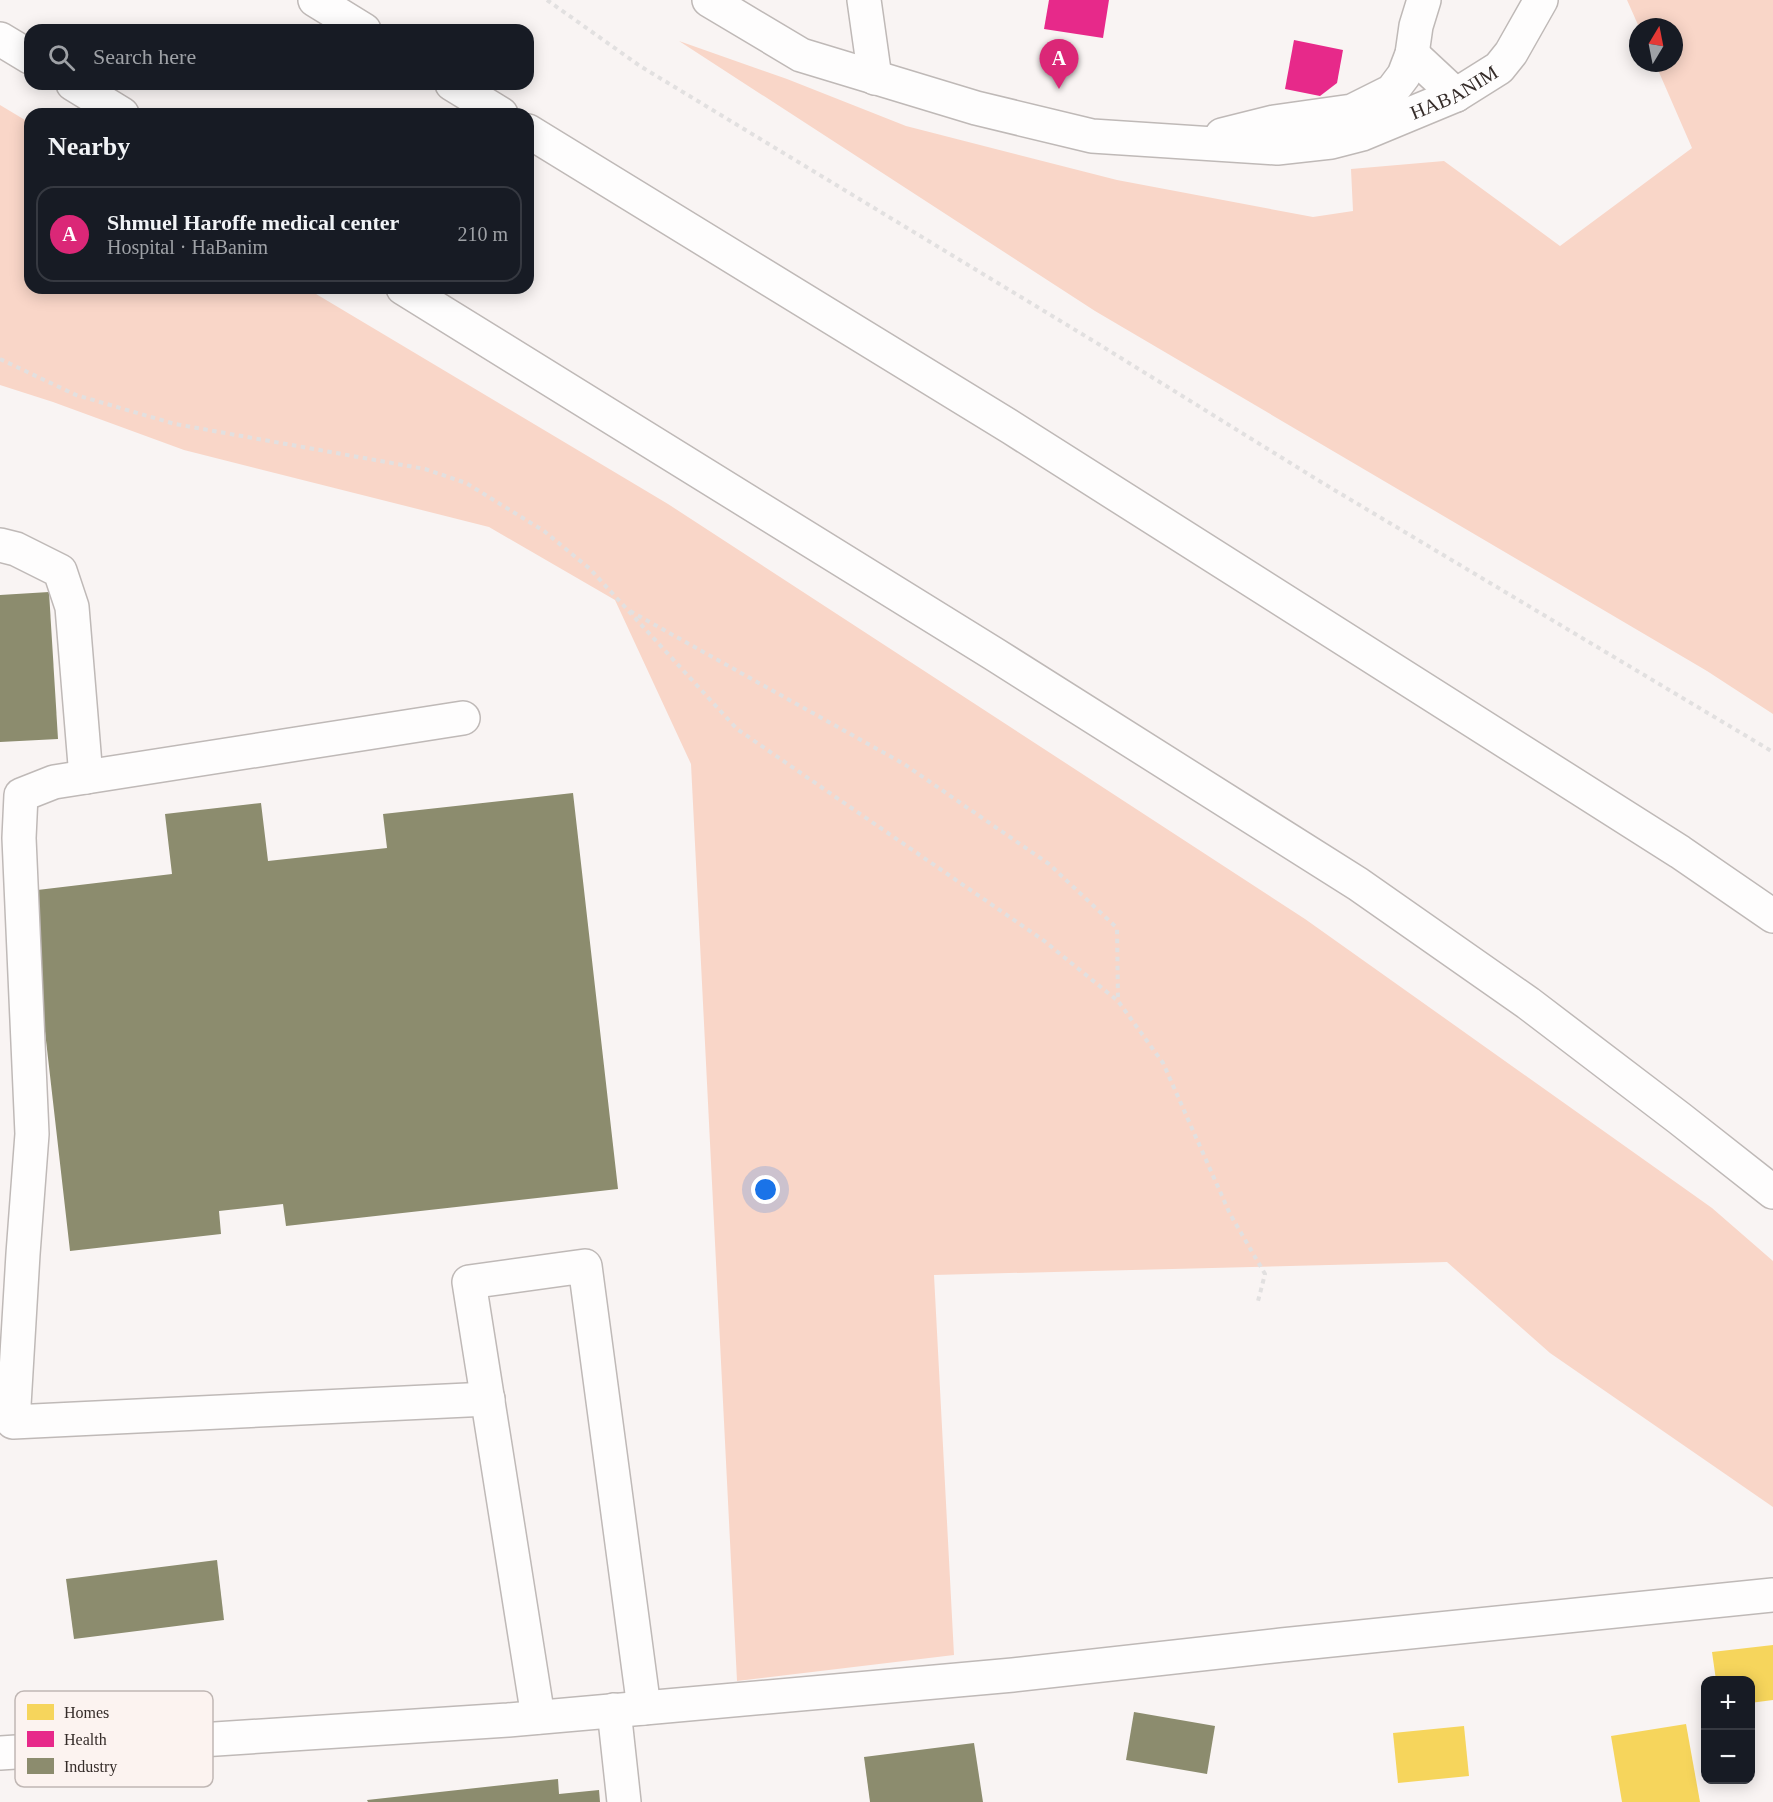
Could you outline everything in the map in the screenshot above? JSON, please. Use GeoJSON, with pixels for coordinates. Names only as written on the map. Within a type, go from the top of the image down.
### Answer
{"type":"FeatureCollection","features":[{"type":"Feature","properties":{"kind":"main road"},"geometry":{"type":"LineString","coordinates":[[315,0],[354,24]]}},
{"type":"Feature","properties":{"kind":"main road"},"geometry":{"type":"LineString","coordinates":[[709,0],[801,55],[976,108],[1092,136],[1277,148],[1328,128]]}},
{"type":"Feature","properties":{"kind":"main road"},"geometry":{"type":"LineString","coordinates":[[864,0],[875,78]]}},
{"type":"Feature","properties":{"kind":"main road","name":"HABANIM"},"geometry":{"type":"LineString","coordinates":[[1328,128],[1352,111],[1392,90],[1404,75],[1412,54],[1416,26],[1424,0]]}},
{"type":"Feature","properties":{"kind":"main road","name":"HABANIM"},"geometry":{"type":"LineString","coordinates":[[1328,128],[1362,134],[1456,95],[1499,68],[1511,53],[1541,0]]}},
{"type":"Feature","properties":{"kind":"main road"},"geometry":{"type":"LineString","coordinates":[[0,39],[24,53]]}},
{"type":"Feature","properties":{"kind":"main road"},"geometry":{"type":"LineString","coordinates":[[1412,54],[1456,95]]}},
{"type":"Feature","properties":{"kind":"main road"},"geometry":{"type":"LineString","coordinates":[[84,90],[112,108]]}},
{"type":"Feature","properties":{"kind":"main road"},"geometry":{"type":"LineString","coordinates":[[462,90],[491,108]]}},
{"type":"Feature","properties":{"kind":"main road"},"geometry":{"type":"LineString","coordinates":[[534,135],[1012,428],[1670,846],[1773,916]]}},
{"type":"Feature","properties":{"kind":"main road"},"geometry":{"type":"LineString","coordinates":[[413,294],[984,647],[1358,884],[1528,1003],[1773,1192]]}},
{"type":"Feature","properties":{"kind":"main road"},"geometry":{"type":"LineString","coordinates":[[0,545],[16,549],[60,571],[72,607],[86,777]]}},
{"type":"Feature","properties":{"kind":"main road"},"geometry":{"type":"LineString","coordinates":[[463,718],[54,782],[21,795],[12,966],[32,1134],[11,1253],[13,1422],[488,1399]]}},
{"type":"Feature","properties":{"kind":"main road"},"geometry":{"type":"LineString","coordinates":[[538,1717],[469,1282],[585,1266],[629,1709],[624,1802]]}},
{"type":"Feature","properties":{"kind":"main road"},"geometry":{"type":"LineString","coordinates":[[213,1739],[538,1717],[1013,1675],[1773,1595]]}},
{"type":"Feature","properties":{"kind":"main road"},"geometry":{"type":"LineString","coordinates":[[0,1753],[15,1752]]}},
{"type":"Feature","properties":{"kind":"path"},"geometry":{"type":"LineString","coordinates":[[547,0],[650,72],[1101,345],[1321,482],[1773,752]]}},
{"type":"Feature","properties":{"kind":"path"},"geometry":{"type":"LineString","coordinates":[[0,359],[76,395],[175,424],[425,469],[466,483],[544,531],[590,569],[737,729],[1043,940],[1118,1001],[1163,1063],[1230,1214],[1265,1274],[1257,1305]]}},
{"type":"Feature","properties":{"kind":"path"},"geometry":{"type":"LineString","coordinates":[[627,609],[904,764],[1049,864],[1117,928],[1118,1001]]}},
{"type":"Feature","properties":{"kind":"shaded area"},"geometry":{"type":"Polygon","coordinates":[[[1627,0],[1773,0],[1773,714],[1707,671],[1095,311],[679,41],[787,79],[906,126],[1117,180],[1313,217],[1353,211],[1351,169],[1444,161],[1560,246],[1692,148],[1659,72],[1683,72],[1683,18],[1635,18],[1627,0]]]}},
{"type":"Feature","properties":{"kind":"shaded area"},"geometry":{"type":"Polygon","coordinates":[[[0,105],[24,119],[24,294],[316,294],[668,504],[1305,919],[1712,1208],[1773,1261],[1773,1507],[1550,1353],[1447,1262],[934,1275],[954,1655],[737,1681],[691,764],[615,600],[489,527],[184,450],[0,385],[0,105]]]}},
{"type":"Feature","properties":{"kind":"building: Homes"},"geometry":{"type":"Polygon","coordinates":[[[1773,1645],[1773,1700],[1755,1702],[1755,1676],[1715,1676],[1712,1652],[1773,1645]]]}},
{"type":"Feature","properties":{"kind":"building: Homes"},"geometry":{"type":"Polygon","coordinates":[[[1686,1724],[1700,1802],[1622,1802],[1611,1736],[1686,1724]]]}},
{"type":"Feature","properties":{"kind":"building: Homes"},"geometry":{"type":"Polygon","coordinates":[[[1464,1726],[1469,1776],[1398,1783],[1393,1733],[1464,1726]]]}},
{"type":"Feature","properties":{"kind":"building: Health"},"geometry":{"type":"Polygon","coordinates":[[[1049,0],[1109,0],[1103,38],[1044,29],[1049,0]]]}},
{"type":"Feature","properties":{"kind":"building: Health"},"geometry":{"type":"Polygon","coordinates":[[[1294,40],[1343,50],[1337,83],[1320,96],[1285,89],[1294,40]]]}},
{"type":"Feature","properties":{"kind":"building: Industry"},"geometry":{"type":"Polygon","coordinates":[[[49,592],[58,739],[0,742],[0,595],[49,592]]]}},
{"type":"Feature","properties":{"kind":"building: Industry"},"geometry":{"type":"Polygon","coordinates":[[[573,793],[618,1189],[286,1226],[283,1204],[219,1211],[221,1234],[70,1251],[29,891],[172,874],[165,814],[261,803],[268,861],[387,848],[383,814],[573,793]]]}},
{"type":"Feature","properties":{"kind":"building: Industry"},"geometry":{"type":"Polygon","coordinates":[[[217,1560],[224,1620],[74,1639],[66,1579],[217,1560]]]}},
{"type":"Feature","properties":{"kind":"building: Industry"},"geometry":{"type":"Polygon","coordinates":[[[1134,1712],[1215,1726],[1207,1774],[1126,1760],[1134,1712]]]}},
{"type":"Feature","properties":{"kind":"building: Industry"},"geometry":{"type":"Polygon","coordinates":[[[974,1743],[983,1802],[870,1802],[864,1757],[974,1743]]]}},
{"type":"Feature","properties":{"kind":"building: Industry"},"geometry":{"type":"Polygon","coordinates":[[[558,1779],[559,1794],[599,1790],[600,1802],[368,1802],[367,1800],[558,1779]]]}},
{"type":"Feature","properties":{"kind":"place","name":"Shmuel Haroffe medical center"},"geometry":{"type":"Point","coordinates":[1059,89]}}]}
